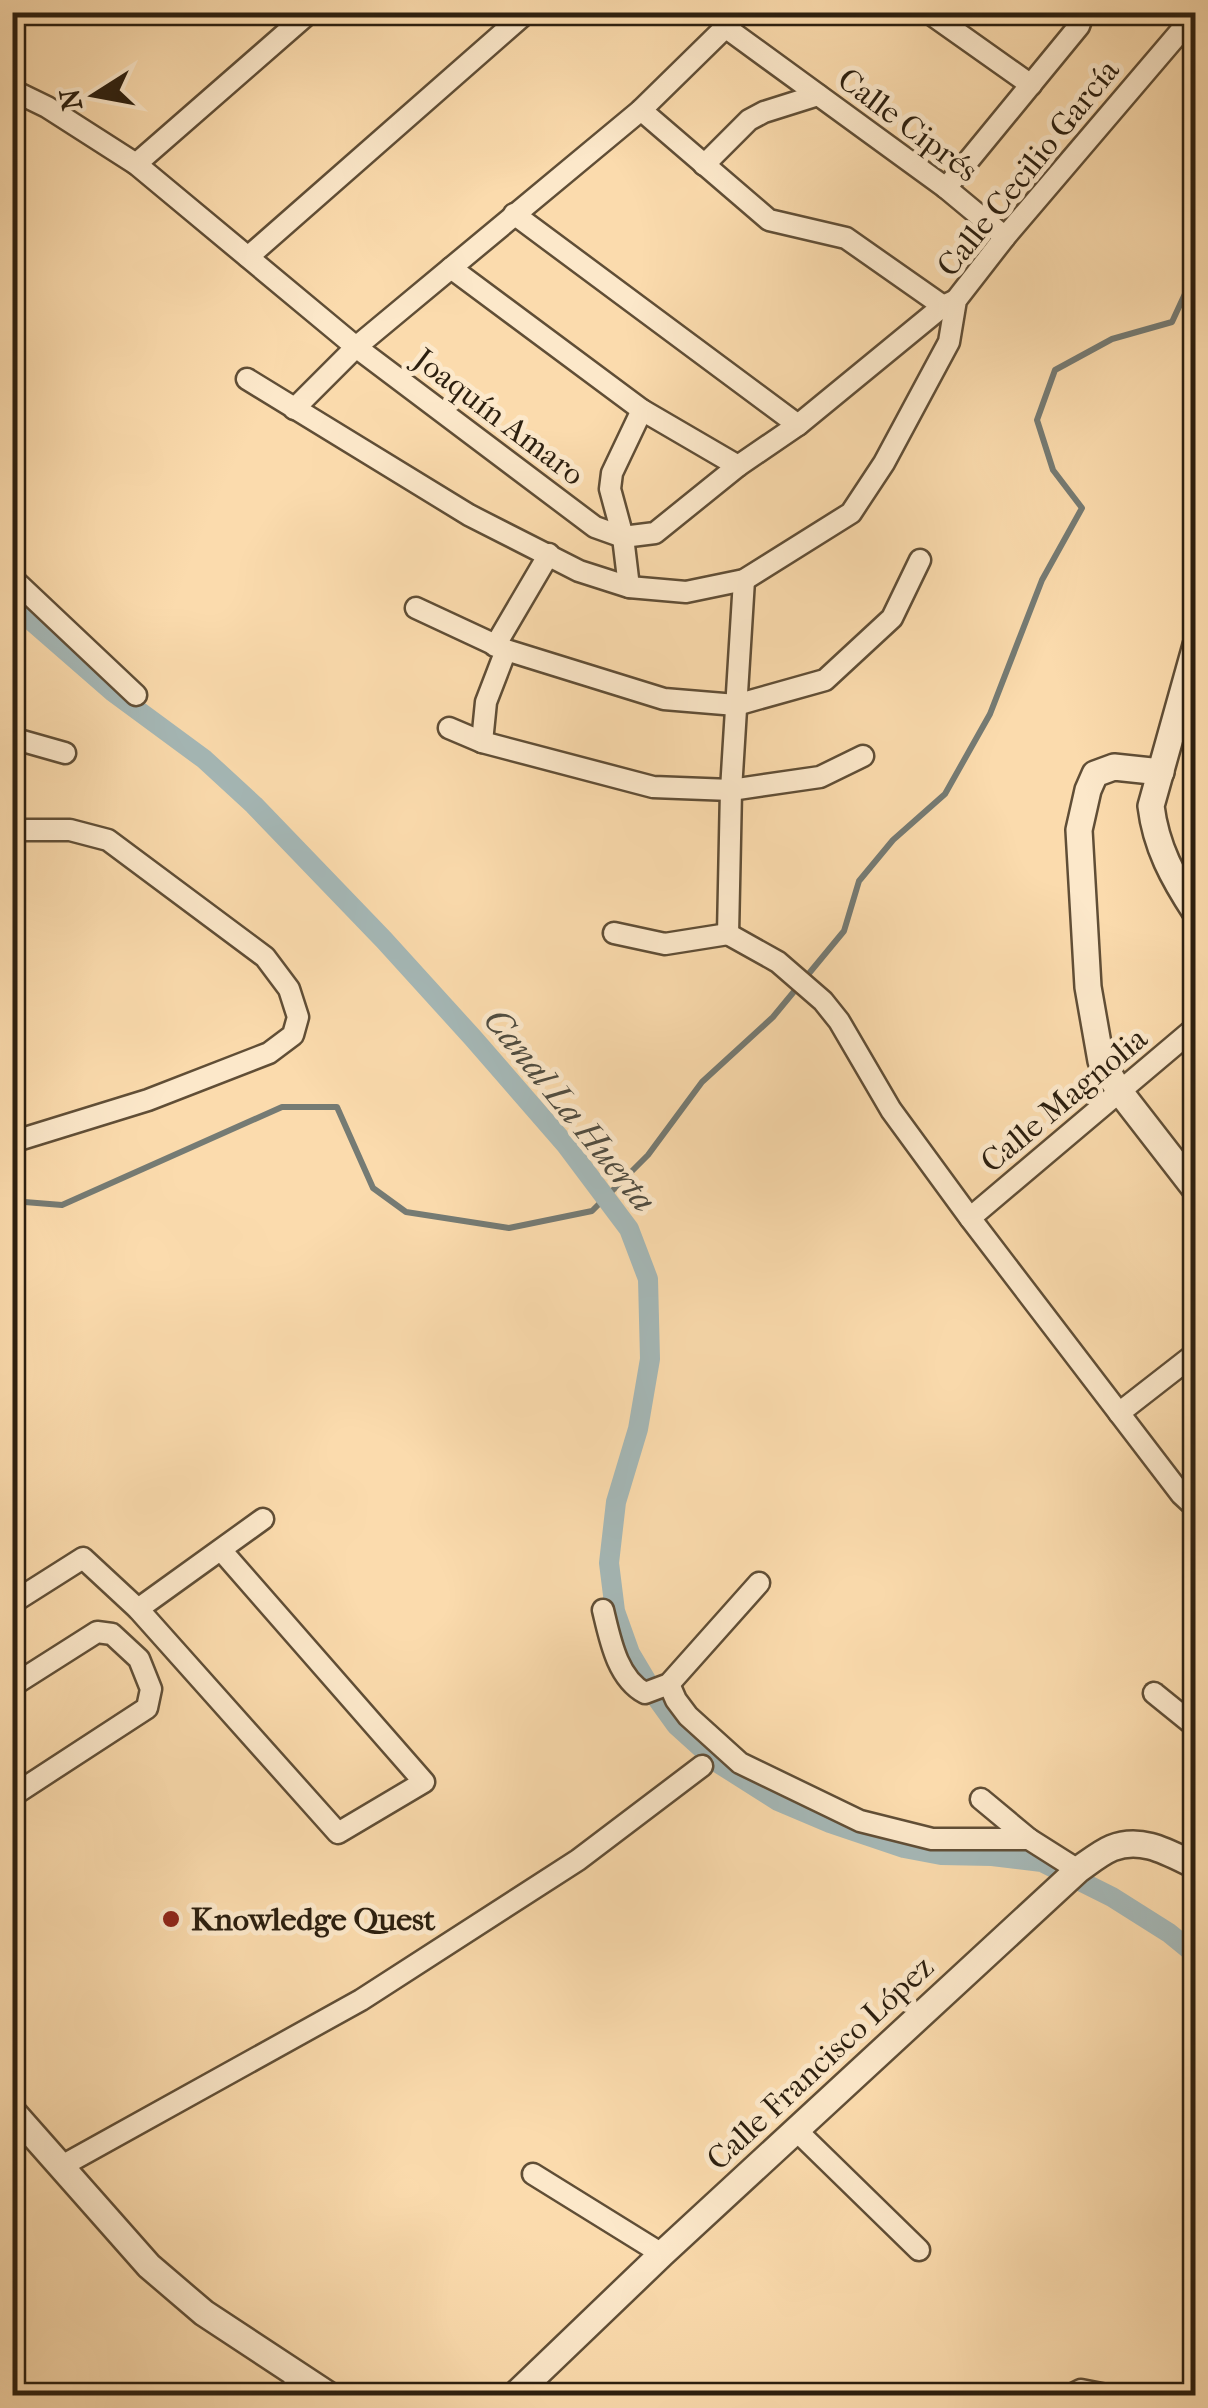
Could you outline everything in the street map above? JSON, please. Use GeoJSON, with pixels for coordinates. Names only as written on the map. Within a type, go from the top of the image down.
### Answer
{"type":"FeatureCollection","features":[{"type":"Feature","properties":{"kind":"street"},"geometry":{"type":"LineString","coordinates":[[136,164],[310,12]]}},
{"type":"Feature","properties":{"kind":"street"},"geometry":{"type":"LineString","coordinates":[[248,258],[528,12]]}},
{"type":"Feature","properties":{"kind":"street"},"geometry":{"type":"LineString","coordinates":[[928,12],[1031,85]]}},
{"type":"Feature","properties":{"kind":"street"},"geometry":{"type":"LineString","coordinates":[[946,188],[1079,26],[1084,12]]}},
{"type":"Feature","properties":{"kind":"street","name":"Calle Cecilio García"},"geometry":{"type":"LineString","coordinates":[[247,379],[468,515],[580,571],[628,587],[686,592],[744,580],[852,514],[949,342],[950,303],[1196,13]]}},
{"type":"Feature","properties":{"kind":"street"},"geometry":{"type":"LineString","coordinates":[[294,409],[356,347],[640,110],[733,20]]}},
{"type":"Feature","properties":{"kind":"street","name":"Calle Ciprés"},"geometry":{"type":"LineString","coordinates":[[733,20],[818,95],[946,188],[1004,238]]}},
{"type":"Feature","properties":{"kind":"street","name":"Joaquín Amaro"},"geometry":{"type":"LineString","coordinates":[[12,90],[47,107],[136,164],[356,347],[595,526],[624,537]]}},
{"type":"Feature","properties":{"kind":"street"},"geometry":{"type":"LineString","coordinates":[[704,165],[749,120],[818,95]]}},
{"type":"Feature","properties":{"kind":"street"},"geometry":{"type":"LineString","coordinates":[[624,537],[654,533],[950,303],[846,238],[769,220],[640,110]]}},
{"type":"Feature","properties":{"kind":"street"},"geometry":{"type":"LineString","coordinates":[[514,214],[798,424]]}},
{"type":"Feature","properties":{"kind":"street"},"geometry":{"type":"LineString","coordinates":[[451,268],[642,410],[738,466]]}},
{"type":"Feature","properties":{"kind":"street"},"geometry":{"type":"LineString","coordinates":[[628,587],[624,537],[610,489],[612,473],[642,410]]}},
{"type":"Feature","properties":{"kind":"street"},"geometry":{"type":"LineString","coordinates":[[482,742],[486,702],[501,648],[549,554]]}},
{"type":"Feature","properties":{"kind":"street"},"geometry":{"type":"LineString","coordinates":[[416,608],[501,648],[664,699],[736,705],[825,680],[892,618],[920,560]]}},
{"type":"Feature","properties":{"kind":"street"},"geometry":{"type":"LineString","coordinates":[[12,578],[136,695]]}},
{"type":"Feature","properties":{"kind":"street"},"geometry":{"type":"LineString","coordinates":[[728,934],[731,790],[744,580]]}},
{"type":"Feature","properties":{"kind":"street"},"geometry":{"type":"LineString","coordinates":[[1195,911],[1166,862],[1154,832],[1151,806],[1196,645]]}},
{"type":"Feature","properties":{"kind":"street"},"geometry":{"type":"LineString","coordinates":[[448,728],[482,742],[653,787],[731,790],[820,778],[863,756]]}},
{"type":"Feature","properties":{"kind":"street"},"geometry":{"type":"LineString","coordinates":[[12,738],[65,753]]}},
{"type":"Feature","properties":{"kind":"street"},"geometry":{"type":"LineString","coordinates":[[1161,772],[1114,767],[1095,774],[1088,790],[1079,830],[1088,988],[1101,1060],[1120,1092],[1196,1190]]}},
{"type":"Feature","properties":{"kind":"street"},"geometry":{"type":"LineString","coordinates":[[12,830],[70,830],[108,840],[265,957],[289,989],[298,1017],[293,1036],[269,1053],[148,1100],[12,1142]]}},
{"type":"Feature","properties":{"kind":"street"},"geometry":{"type":"LineString","coordinates":[[614,934],[665,944],[728,934],[778,962],[823,1000],[891,1110],[970,1218],[1196,1508]]}},
{"type":"Feature","properties":{"kind":"street","name":"Calle Magnolia"},"geometry":{"type":"LineString","coordinates":[[970,1218],[1196,1027]]}},
{"type":"Feature","properties":{"kind":"street"},"geometry":{"type":"LineString","coordinates":[[1119,1414],[1196,1353]]}},
{"type":"Feature","properties":{"kind":"street"},"geometry":{"type":"LineString","coordinates":[[138,1609],[263,1519]]}},
{"type":"Feature","properties":{"kind":"street"},"geometry":{"type":"LineString","coordinates":[[12,1603],[84,1558],[138,1609],[338,1833],[424,1782],[220,1550]]}},
{"type":"Feature","properties":{"kind":"street"},"geometry":{"type":"LineString","coordinates":[[658,1688],[759,1583]]}},
{"type":"Feature","properties":{"kind":"street"},"geometry":{"type":"LineString","coordinates":[[603,1610],[610,1639],[632,1686],[658,1688],[676,1700],[740,1763],[860,1821],[932,1839],[1029,1838]]}},
{"type":"Feature","properties":{"kind":"street"},"geometry":{"type":"LineString","coordinates":[[12,1686],[97,1632],[112,1634],[139,1659],[151,1690],[147,1708],[12,1796]]}},
{"type":"Feature","properties":{"kind":"street"},"geometry":{"type":"LineString","coordinates":[[1154,1694],[1196,1727]]}},
{"type":"Feature","properties":{"kind":"street"},"geometry":{"type":"LineString","coordinates":[[60,2167],[361,2000],[578,1860],[702,1766]]}},
{"type":"Feature","properties":{"kind":"street"},"geometry":{"type":"LineString","coordinates":[[981,1799],[1073,1874]]}},
{"type":"Feature","properties":{"kind":"street","name":"Calle Francisco López"},"geometry":{"type":"LineString","coordinates":[[514,2396],[1073,1874],[1110,1848],[1138,1842],[1196,1866]]}},
{"type":"Feature","properties":{"kind":"street"},"geometry":{"type":"LineString","coordinates":[[16,2121],[149,2266],[294,2386],[330,2396]]}},
{"type":"Feature","properties":{"kind":"street"},"geometry":{"type":"LineString","coordinates":[[796,2130],[919,2250]]}},
{"type":"Feature","properties":{"kind":"street"},"geometry":{"type":"LineString","coordinates":[[534,2174],[662,2254]]}},
{"type":"Feature","properties":{"kind":"street"},"geometry":{"type":"LineString","coordinates":[[1070,2396],[1081,2390],[1112,2396]]}},
{"type":"Feature","properties":{"kind":"waterway"},"geometry":{"type":"LineString","coordinates":[[12,1201],[62,1205],[282,1107],[337,1107],[373,1188],[406,1212],[509,1228],[592,1211],[648,1155],[702,1082],[773,1017],[844,931],[859,881],[893,840],[945,794],[990,714],[1042,580],[1082,508],[1053,470],[1037,420],[1055,370],[1112,339],[1172,322],[1196,270]]}},
{"type":"Feature","properties":{"kind":"waterway","name":"Canal La Huerta"},"geometry":{"type":"LineString","coordinates":[[12,604],[113,692],[204,759],[254,805],[473,1038],[566,1145],[629,1229],[648,1279],[650,1359],[638,1429],[616,1502],[609,1563],[615,1611],[630,1653],[676,1725],[718,1763],[778,1801],[904,1848],[941,1855],[1042,1862],[1112,1897],[1196,1955]]}},
{"type":"Feature","properties":{"kind":"place","name":"Knowledge Quest"},"geometry":{"type":"Point","coordinates":[171,1919]}}]}
